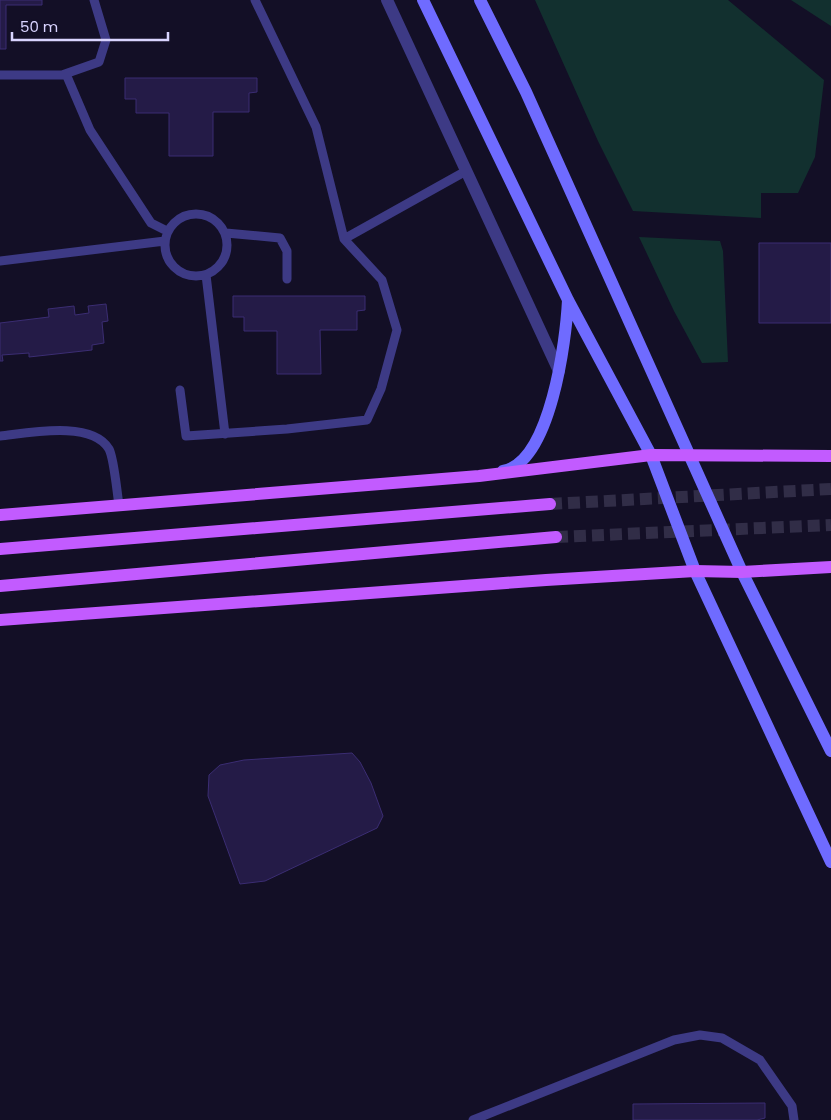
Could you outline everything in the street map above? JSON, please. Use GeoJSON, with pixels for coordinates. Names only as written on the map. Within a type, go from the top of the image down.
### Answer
{"type":"FeatureCollection","features":[{"type":"Feature","properties":{"kind":"main road"},"geometry":{"type":"LineString","coordinates":[[424,0],[568,300],[651,455],[696,571],[831,862]]}},
{"type":"Feature","properties":{"kind":"main road"},"geometry":{"type":"LineString","coordinates":[[480,0],[526,92],[742,572],[831,752]]}},
{"type":"Feature","properties":{"kind":"main road"},"geometry":{"type":"LineString","coordinates":[[479,476],[512,470],[529,454],[548,415],[566,333],[568,300]]}},
{"type":"Feature","properties":{"kind":"main road"},"geometry":{"type":"LineString","coordinates":[[0,515],[479,476],[651,455],[831,456]]}},
{"type":"Feature","properties":{"kind":"main road"},"geometry":{"type":"LineString","coordinates":[[0,549],[550,504]]}},
{"type":"Feature","properties":{"kind":"main road"},"geometry":{"type":"LineString","coordinates":[[0,586],[556,537]]}},
{"type":"Feature","properties":{"kind":"main road"},"geometry":{"type":"LineString","coordinates":[[0,620],[696,571],[742,572],[831,568]]}},
{"type":"Feature","properties":{"kind":"street"},"geometry":{"type":"LineString","coordinates":[[387,0],[559,371]]}},
{"type":"Feature","properties":{"kind":"lane"},"geometry":{"type":"LineString","coordinates":[[0,75],[66,74],[98,62],[106,40],[94,0]]}},
{"type":"Feature","properties":{"kind":"lane"},"geometry":{"type":"LineString","coordinates":[[180,390],[186,436],[287,430],[367,420],[381,389],[397,330],[382,280],[344,239],[316,127],[255,0]]}},
{"type":"Feature","properties":{"kind":"lane"},"geometry":{"type":"LineString","coordinates":[[66,74],[90,130],[151,223],[168,231]]}},
{"type":"Feature","properties":{"kind":"lane"},"geometry":{"type":"LineString","coordinates":[[344,239],[466,171]]}},
{"type":"Feature","properties":{"kind":"lane"},"geometry":{"type":"LineString","coordinates":[[192,213],[203,214],[212,218],[226,233],[228,243],[222,263],[206,274],[196,276],[186,274],[177,269],[165,252],[168,231],[173,223],[182,216],[192,213]]}},
{"type":"Feature","properties":{"kind":"lane"},"geometry":{"type":"LineString","coordinates":[[226,233],[280,238],[286,251],[287,279]]}},
{"type":"Feature","properties":{"kind":"lane"},"geometry":{"type":"LineString","coordinates":[[0,261],[165,242]]}},
{"type":"Feature","properties":{"kind":"lane"},"geometry":{"type":"LineString","coordinates":[[206,274],[225,434]]}},
{"type":"Feature","properties":{"kind":"lane"},"geometry":{"type":"LineString","coordinates":[[0,436],[72,430],[97,435],[110,449],[119,505]]}},
{"type":"Feature","properties":{"kind":"lane"},"geometry":{"type":"LineString","coordinates":[[473,1120],[674,1040],[700,1035],[722,1038],[760,1060],[792,1106],[794,1120]]}},
{"type":"Feature","properties":{"kind":"green space"},"geometry":{"type":"Polygon","coordinates":[[[535,0],[728,0],[824,80],[815,157],[798,193],[761,193],[761,218],[633,211],[598,141],[535,0]]]}},
{"type":"Feature","properties":{"kind":"green space"},"geometry":{"type":"Polygon","coordinates":[[[791,0],[831,0],[831,26],[791,0]]]}},
{"type":"Feature","properties":{"kind":"green space"},"geometry":{"type":"Polygon","coordinates":[[[639,237],[720,241],[723,251],[728,362],[702,363],[674,311],[639,237]]]}},
{"type":"Feature","properties":{"kind":"building"},"geometry":{"type":"Polygon","coordinates":[[[0,0],[42,0],[42,5],[6,5],[6,49],[0,49],[0,0]]]}},
{"type":"Feature","properties":{"kind":"building"},"geometry":{"type":"Polygon","coordinates":[[[125,78],[257,78],[257,92],[249,93],[249,112],[213,112],[213,156],[169,156],[169,113],[136,113],[136,99],[125,99],[125,78]]]}},
{"type":"Feature","properties":{"kind":"building"},"geometry":{"type":"Polygon","coordinates":[[[759,243],[831,243],[831,323],[759,323],[759,243]]]}},
{"type":"Feature","properties":{"kind":"building"},"geometry":{"type":"Polygon","coordinates":[[[233,296],[365,296],[365,310],[357,311],[357,330],[320,330],[321,374],[277,374],[277,331],[244,331],[244,317],[233,317],[233,296]]]}},
{"type":"Feature","properties":{"kind":"building"},"geometry":{"type":"Polygon","coordinates":[[[106,304],[108,321],[102,322],[104,343],[92,345],[92,350],[29,357],[29,353],[2,355],[3,361],[0,361],[0,323],[49,317],[48,309],[74,306],[75,315],[89,313],[88,306],[106,304]]]}},
{"type":"Feature","properties":{"kind":"building"},"geometry":{"type":"Polygon","coordinates":[[[352,753],[360,762],[371,783],[383,816],[377,828],[265,881],[240,884],[208,796],[209,775],[220,765],[244,760],[352,753]]]}},
{"type":"Feature","properties":{"kind":"building"},"geometry":{"type":"Polygon","coordinates":[[[765,1103],[765,1118],[757,1120],[633,1120],[633,1104],[765,1103]]]}},
{"type":"Feature","properties":{"kind":"tunnel"},"geometry":{"type":"LineString","coordinates":[[550,504],[831,489]]}},
{"type":"Feature","properties":{"kind":"tunnel"},"geometry":{"type":"LineString","coordinates":[[556,537],[831,525]]}}]}
